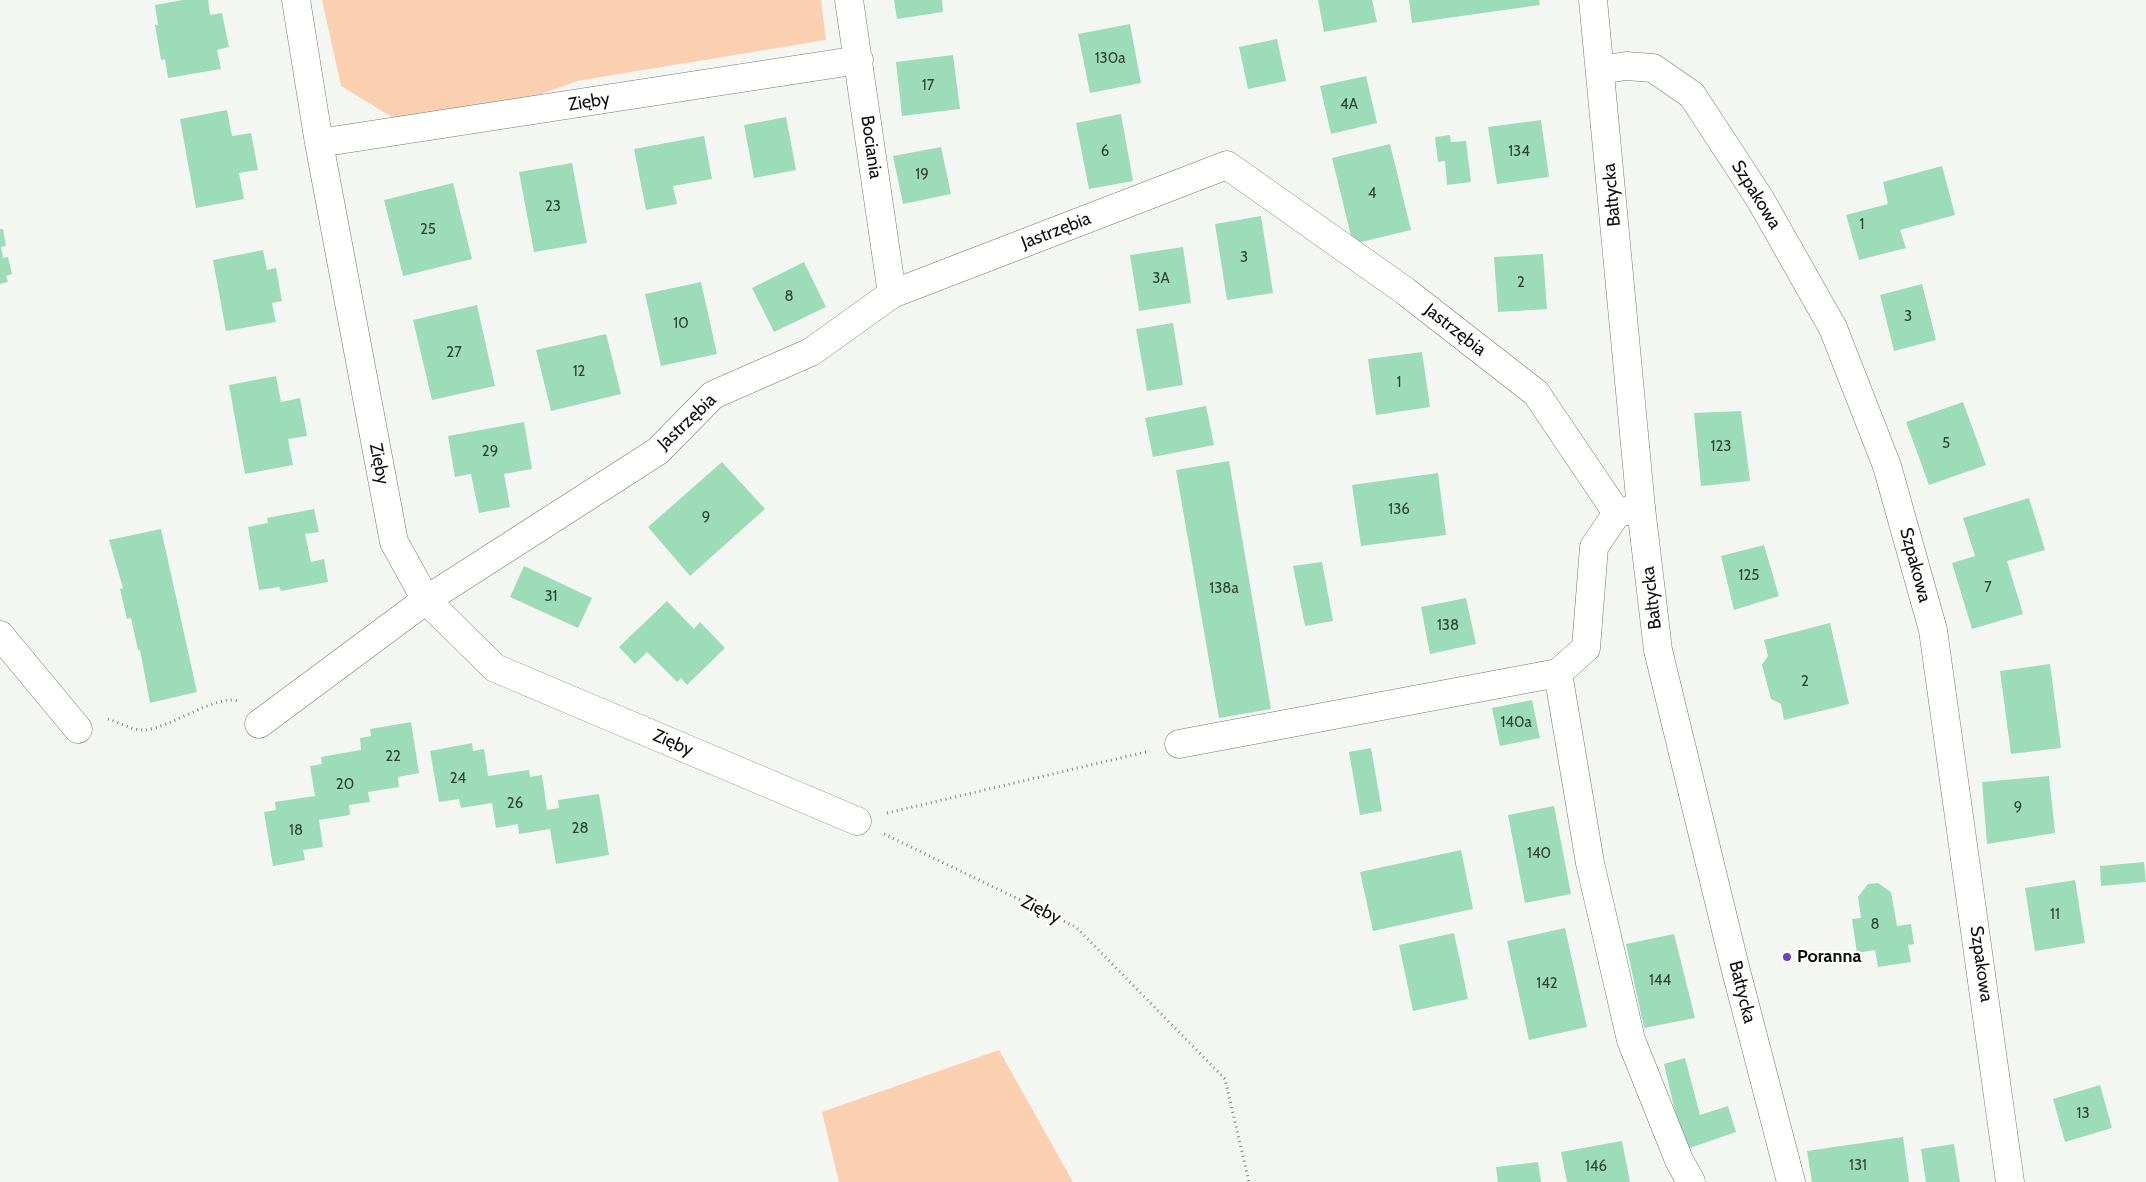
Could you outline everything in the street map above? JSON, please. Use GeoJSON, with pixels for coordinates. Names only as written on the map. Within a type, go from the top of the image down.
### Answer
{"type":"FeatureCollection","features":[{"type":"Feature","properties":{"kind":"street","name":"Zięby"},"geometry":{"type":"LineString","coordinates":[[296,0],[319,143],[394,542],[426,600],[495,668],[857,821]]}},
{"type":"Feature","properties":{"kind":"street","name":"Bociania"},"geometry":{"type":"LineString","coordinates":[[849,0],[892,294]]}},
{"type":"Feature","properties":{"kind":"street","name":"Bałtycka"},"geometry":{"type":"LineString","coordinates":[[1593,0],[1600,70],[1629,511],[1658,650],[1735,967],[1791,1182]]}},
{"type":"Feature","properties":{"kind":"street","name":"Zięby"},"geometry":{"type":"LineString","coordinates":[[319,143],[859,60]]}},
{"type":"Feature","properties":{"kind":"street","name":"Szpakowa"},"geometry":{"type":"LineString","coordinates":[[1600,70],[1626,66],[1653,68],[1692,95],[1760,199],[1833,328],[1887,466],[1933,630],[2010,1182]]}},
{"type":"Feature","properties":{"kind":"street","name":"Jastrzębia"},"geometry":{"type":"LineString","coordinates":[[267,718],[426,600],[658,451],[713,395],[811,352],[892,294],[1227,165],[1405,291],[1536,393],[1629,511]]}},
{"type":"Feature","properties":{"kind":"street"},"geometry":{"type":"LineString","coordinates":[[1179,744],[1558,673],[1586,648],[1594,547],[1629,511]]}},
{"type":"Feature","properties":{"kind":"street"},"geometry":{"type":"LineString","coordinates":[[0,635],[74,724]]}},
{"type":"Feature","properties":{"kind":"street"},"geometry":{"type":"LineString","coordinates":[[1558,673],[1590,863],[1631,1040],[1678,1160],[1691,1182]]}},
{"type":"Feature","properties":{"kind":"path"},"geometry":{"type":"LineString","coordinates":[[74,724],[96,715],[142,731],[168,725],[204,707],[233,699],[267,718]]}},
{"type":"Feature","properties":{"kind":"path"},"geometry":{"type":"LineString","coordinates":[[857,821],[1179,744]]}},
{"type":"Feature","properties":{"kind":"path","name":"Zięby"},"geometry":{"type":"LineString","coordinates":[[857,821],[1076,927],[1225,1079],[1249,1182]]}},
{"type":"Feature","properties":{"kind":"shaded area"},"geometry":{"type":"Polygon","coordinates":[[[322,0],[821,0],[826,40],[577,81],[520,102],[395,119],[341,86],[322,0]]]}},
{"type":"Feature","properties":{"kind":"shaded area"},"geometry":{"type":"Polygon","coordinates":[[[999,1050],[1073,1182],[839,1182],[822,1112],[999,1050]]]}},
{"type":"Feature","properties":{"kind":"building"},"geometry":{"type":"Polygon","coordinates":[[[183,0],[208,0],[210,15],[222,13],[229,47],[217,50],[221,69],[168,78],[165,59],[161,60],[155,25],[158,25],[155,5],[183,0]]]}},
{"type":"Feature","properties":{"kind":"building"},"geometry":{"type":"Polygon","coordinates":[[[894,0],[942,0],[943,12],[897,19],[894,0]]]}},
{"type":"Feature","properties":{"kind":"building"},"geometry":{"type":"Polygon","coordinates":[[[1318,0],[1372,0],[1377,22],[1324,32],[1318,0]]]}},
{"type":"Feature","properties":{"kind":"building"},"geometry":{"type":"Polygon","coordinates":[[[1409,0],[1539,0],[1540,5],[1412,23],[1409,0]]]}},
{"type":"Feature","properties":{"kind":"building"},"geometry":{"type":"Polygon","coordinates":[[[1130,24],[1141,83],[1090,93],[1078,34],[1130,24]]]}},
{"type":"Feature","properties":{"kind":"building"},"geometry":{"type":"Polygon","coordinates":[[[1277,39],[1286,81],[1248,89],[1239,47],[1277,39]]]}},
{"type":"Feature","properties":{"kind":"building"},"geometry":{"type":"Polygon","coordinates":[[[953,55],[960,109],[902,116],[896,62],[953,55]]]}},
{"type":"Feature","properties":{"kind":"building"},"geometry":{"type":"Polygon","coordinates":[[[1366,76],[1377,123],[1331,134],[1320,86],[1366,76]]]}},
{"type":"Feature","properties":{"kind":"building"},"geometry":{"type":"Polygon","coordinates":[[[227,110],[232,136],[251,133],[258,170],[239,173],[244,199],[196,208],[180,119],[227,110]]]}},
{"type":"Feature","properties":{"kind":"building"},"geometry":{"type":"Polygon","coordinates":[[[1121,114],[1133,181],[1089,189],[1076,123],[1121,114]]]}},
{"type":"Feature","properties":{"kind":"building"},"geometry":{"type":"Polygon","coordinates":[[[786,117],[796,170],[754,178],[744,125],[786,117]]]}},
{"type":"Feature","properties":{"kind":"building"},"geometry":{"type":"Polygon","coordinates":[[[1541,120],[1549,177],[1497,184],[1488,127],[1541,120]]]}},
{"type":"Feature","properties":{"kind":"building"},"geometry":{"type":"Polygon","coordinates":[[[1450,135],[1451,142],[1466,141],[1471,182],[1447,185],[1445,161],[1438,162],[1435,137],[1450,135]]]}},
{"type":"Feature","properties":{"kind":"building"},"geometry":{"type":"Polygon","coordinates":[[[704,136],[712,179],[673,186],[677,204],[646,210],[634,149],[704,136]]]}},
{"type":"Feature","properties":{"kind":"building"},"geometry":{"type":"Polygon","coordinates":[[[1390,144],[1411,230],[1353,244],[1332,158],[1390,144]]]}},
{"type":"Feature","properties":{"kind":"building"},"geometry":{"type":"Polygon","coordinates":[[[941,147],[951,194],[903,204],[893,156],[941,147]]]}},
{"type":"Feature","properties":{"kind":"building"},"geometry":{"type":"Polygon","coordinates":[[[572,163],[587,243],[534,252],[519,172],[572,163]]]}},
{"type":"Feature","properties":{"kind":"building"},"geometry":{"type":"Polygon","coordinates":[[[1942,166],[1955,215],[1900,230],[1906,248],[1859,260],[1846,215],[1888,204],[1883,182],[1942,166]]]}},
{"type":"Feature","properties":{"kind":"building"},"geometry":{"type":"Polygon","coordinates":[[[453,183],[472,259],[403,276],[384,200],[453,183]]]}},
{"type":"Feature","properties":{"kind":"building"},"geometry":{"type":"Polygon","coordinates":[[[1261,216],[1273,293],[1227,300],[1215,224],[1261,216]]]}},
{"type":"Feature","properties":{"kind":"building"},"geometry":{"type":"Polygon","coordinates":[[[0,229],[3,229],[6,246],[1,247],[3,258],[8,257],[12,274],[6,276],[8,282],[0,284],[0,229]]]}},
{"type":"Feature","properties":{"kind":"building"},"geometry":{"type":"Polygon","coordinates":[[[1183,247],[1191,303],[1139,311],[1130,255],[1183,247]]]}},
{"type":"Feature","properties":{"kind":"building"},"geometry":{"type":"Polygon","coordinates":[[[263,250],[267,270],[276,268],[282,301],[272,303],[276,322],[226,331],[213,260],[263,250]]]}},
{"type":"Feature","properties":{"kind":"building"},"geometry":{"type":"Polygon","coordinates":[[[1543,254],[1547,309],[1498,312],[1494,257],[1543,254]]]}},
{"type":"Feature","properties":{"kind":"building"},"geometry":{"type":"Polygon","coordinates":[[[804,262],[826,307],[774,332],[752,288],[804,262]]]}},
{"type":"Feature","properties":{"kind":"building"},"geometry":{"type":"Polygon","coordinates":[[[701,282],[717,354],[661,366],[645,294],[701,282]]]}},
{"type":"Feature","properties":{"kind":"building"},"geometry":{"type":"Polygon","coordinates":[[[1922,284],[1936,340],[1894,351],[1880,295],[1922,284]]]}},
{"type":"Feature","properties":{"kind":"building"},"geometry":{"type":"Polygon","coordinates":[[[477,305],[495,386],[432,400],[413,320],[477,305]]]}},
{"type":"Feature","properties":{"kind":"building"},"geometry":{"type":"Polygon","coordinates":[[[1173,323],[1183,385],[1147,391],[1136,329],[1173,323]]]}},
{"type":"Feature","properties":{"kind":"building"},"geometry":{"type":"Polygon","coordinates":[[[606,334],[621,394],[551,411],[536,350],[606,334]]]}},
{"type":"Feature","properties":{"kind":"building"},"geometry":{"type":"Polygon","coordinates":[[[1422,352],[1430,407],[1376,415],[1368,359],[1422,352]]]}},
{"type":"Feature","properties":{"kind":"building"},"geometry":{"type":"Polygon","coordinates":[[[276,376],[281,402],[300,398],[307,436],[288,439],[293,465],[245,474],[229,385],[276,376]]]}},
{"type":"Feature","properties":{"kind":"building"},"geometry":{"type":"Polygon","coordinates":[[[1963,402],[1986,465],[1929,485],[1906,422],[1963,402]]]}},
{"type":"Feature","properties":{"kind":"building"},"geometry":{"type":"Polygon","coordinates":[[[1206,406],[1214,445],[1153,457],[1145,418],[1206,406]]]}},
{"type":"Feature","properties":{"kind":"building"},"geometry":{"type":"Polygon","coordinates":[[[1741,411],[1750,481],[1701,486],[1694,413],[1741,411]]]}},
{"type":"Feature","properties":{"kind":"building"},"geometry":{"type":"Polygon","coordinates":[[[524,422],[532,469],[504,474],[510,507],[479,513],[471,474],[455,477],[448,436],[524,422]]]}},
{"type":"Feature","properties":{"kind":"building"},"geometry":{"type":"Polygon","coordinates":[[[1229,461],[1271,709],[1219,718],[1176,470],[1229,461]]]}},
{"type":"Feature","properties":{"kind":"building"},"geometry":{"type":"Polygon","coordinates":[[[722,462],[765,509],[690,576],[648,527],[722,462]]]}},
{"type":"Feature","properties":{"kind":"building"},"geometry":{"type":"Polygon","coordinates":[[[1438,473],[1446,535],[1361,546],[1352,485],[1438,473]]]}},
{"type":"Feature","properties":{"kind":"building"},"geometry":{"type":"Polygon","coordinates":[[[2029,498],[2045,550],[2007,561],[2023,614],[1972,629],[1952,563],[1975,556],[1963,518],[2029,498]]]}},
{"type":"Feature","properties":{"kind":"building"},"geometry":{"type":"Polygon","coordinates":[[[314,509],[319,532],[305,534],[311,562],[324,559],[328,582],[281,591],[279,587],[259,590],[248,527],[268,523],[267,518],[314,509]]]}},
{"type":"Feature","properties":{"kind":"building"},"geometry":{"type":"Polygon","coordinates":[[[161,529],[197,692],[150,703],[140,650],[138,650],[131,618],[127,619],[120,589],[123,588],[109,540],[161,529]]]}},
{"type":"Feature","properties":{"kind":"building"},"geometry":{"type":"Polygon","coordinates":[[[1764,545],[1779,596],[1734,610],[1721,556],[1764,545]]]}},
{"type":"Feature","properties":{"kind":"building"},"geometry":{"type":"Polygon","coordinates":[[[1322,562],[1333,621],[1305,626],[1293,566],[1322,562]]]}},
{"type":"Feature","properties":{"kind":"building"},"geometry":{"type":"Polygon","coordinates":[[[524,566],[592,598],[578,628],[510,597],[524,566]]]}},
{"type":"Feature","properties":{"kind":"building"},"geometry":{"type":"Polygon","coordinates":[[[1466,598],[1476,644],[1430,654],[1421,607],[1466,598]]]}},
{"type":"Feature","properties":{"kind":"building"},"geometry":{"type":"Polygon","coordinates":[[[667,601],[694,629],[700,622],[725,648],[687,685],[681,678],[677,682],[647,652],[635,664],[619,647],[667,601]]]}},
{"type":"Feature","properties":{"kind":"building"},"geometry":{"type":"Polygon","coordinates":[[[1830,623],[1849,704],[1784,720],[1781,704],[1771,699],[1762,665],[1768,656],[1764,640],[1830,623]]]}},
{"type":"Feature","properties":{"kind":"building"},"geometry":{"type":"Polygon","coordinates":[[[2050,664],[2061,748],[2011,754],[2000,671],[2050,664]]]}},
{"type":"Feature","properties":{"kind":"building"},"geometry":{"type":"Polygon","coordinates":[[[1532,700],[1540,738],[1500,746],[1492,708],[1532,700]]]}},
{"type":"Feature","properties":{"kind":"building"},"geometry":{"type":"Polygon","coordinates":[[[411,722],[419,773],[398,777],[399,787],[368,792],[370,802],[349,805],[350,815],[319,820],[323,847],[303,850],[305,860],[273,866],[264,812],[276,810],[275,802],[315,796],[310,766],[322,764],[321,757],[361,750],[360,738],[371,736],[370,729],[411,722]]]}},
{"type":"Feature","properties":{"kind":"building"},"geometry":{"type":"Polygon","coordinates":[[[472,743],[473,751],[484,749],[488,776],[529,770],[530,777],[542,775],[547,810],[559,808],[558,800],[599,794],[609,855],[556,864],[550,829],[519,834],[518,824],[496,828],[492,803],[461,808],[459,799],[439,802],[430,751],[472,743]]]}},
{"type":"Feature","properties":{"kind":"building"},"geometry":{"type":"Polygon","coordinates":[[[1371,748],[1382,811],[1360,815],[1349,752],[1371,748]]]}},
{"type":"Feature","properties":{"kind":"building"},"geometry":{"type":"Polygon","coordinates":[[[2049,776],[2055,833],[1987,844],[1982,782],[2049,776]]]}},
{"type":"Feature","properties":{"kind":"building"},"geometry":{"type":"Polygon","coordinates":[[[1554,806],[1571,894],[1525,903],[1508,815],[1554,806]]]}},
{"type":"Feature","properties":{"kind":"building"},"geometry":{"type":"Polygon","coordinates":[[[1461,850],[1473,909],[1373,931],[1360,872],[1461,850]]]}},
{"type":"Feature","properties":{"kind":"building"},"geometry":{"type":"Polygon","coordinates":[[[2144,862],[2146,882],[2101,886],[2100,866],[2144,862]]]}},
{"type":"Feature","properties":{"kind":"building"},"geometry":{"type":"Polygon","coordinates":[[[2075,880],[2085,943],[2035,951],[2025,888],[2075,880]]]}},
{"type":"Feature","properties":{"kind":"building"},"geometry":{"type":"Polygon","coordinates":[[[1878,883],[1891,892],[1897,926],[1911,924],[1914,944],[1908,945],[1911,962],[1878,967],[1875,950],[1857,953],[1852,919],[1861,918],[1858,897],[1868,884],[1878,883]]]}},
{"type":"Feature","properties":{"kind":"building"},"geometry":{"type":"Polygon","coordinates":[[[1565,928],[1587,1027],[1529,1040],[1507,941],[1565,928]]]}},
{"type":"Feature","properties":{"kind":"building"},"geometry":{"type":"Polygon","coordinates":[[[1454,933],[1468,999],[1413,1011],[1399,945],[1454,933]]]}},
{"type":"Feature","properties":{"kind":"building"},"geometry":{"type":"Polygon","coordinates":[[[1674,934],[1695,1018],[1644,1028],[1626,944],[1674,934]]]}},
{"type":"Feature","properties":{"kind":"building"},"geometry":{"type":"Polygon","coordinates":[[[1685,1058],[1700,1115],[1728,1106],[1736,1132],[1684,1150],[1664,1064],[1685,1058]]]}},
{"type":"Feature","properties":{"kind":"building"},"geometry":{"type":"Polygon","coordinates":[[[2100,1085],[2112,1128],[2065,1142],[2053,1099],[2100,1085]]]}},
{"type":"Feature","properties":{"kind":"building"},"geometry":{"type":"Polygon","coordinates":[[[1903,1137],[1909,1182],[1812,1182],[1807,1151],[1903,1137]]]}},
{"type":"Feature","properties":{"kind":"building"},"geometry":{"type":"Polygon","coordinates":[[[1622,1141],[1630,1182],[1567,1182],[1561,1152],[1622,1141]]]}},
{"type":"Feature","properties":{"kind":"building"},"geometry":{"type":"Polygon","coordinates":[[[1954,1144],[1960,1182],[1926,1182],[1921,1149],[1954,1144]]]}},
{"type":"Feature","properties":{"kind":"building"},"geometry":{"type":"Polygon","coordinates":[[[1538,1162],[1541,1182],[1498,1182],[1496,1167],[1538,1162]]]}},
{"type":"Feature","properties":{"kind":"place","name":"Poranna"},"geometry":{"type":"Point","coordinates":[1787,957]}}]}
